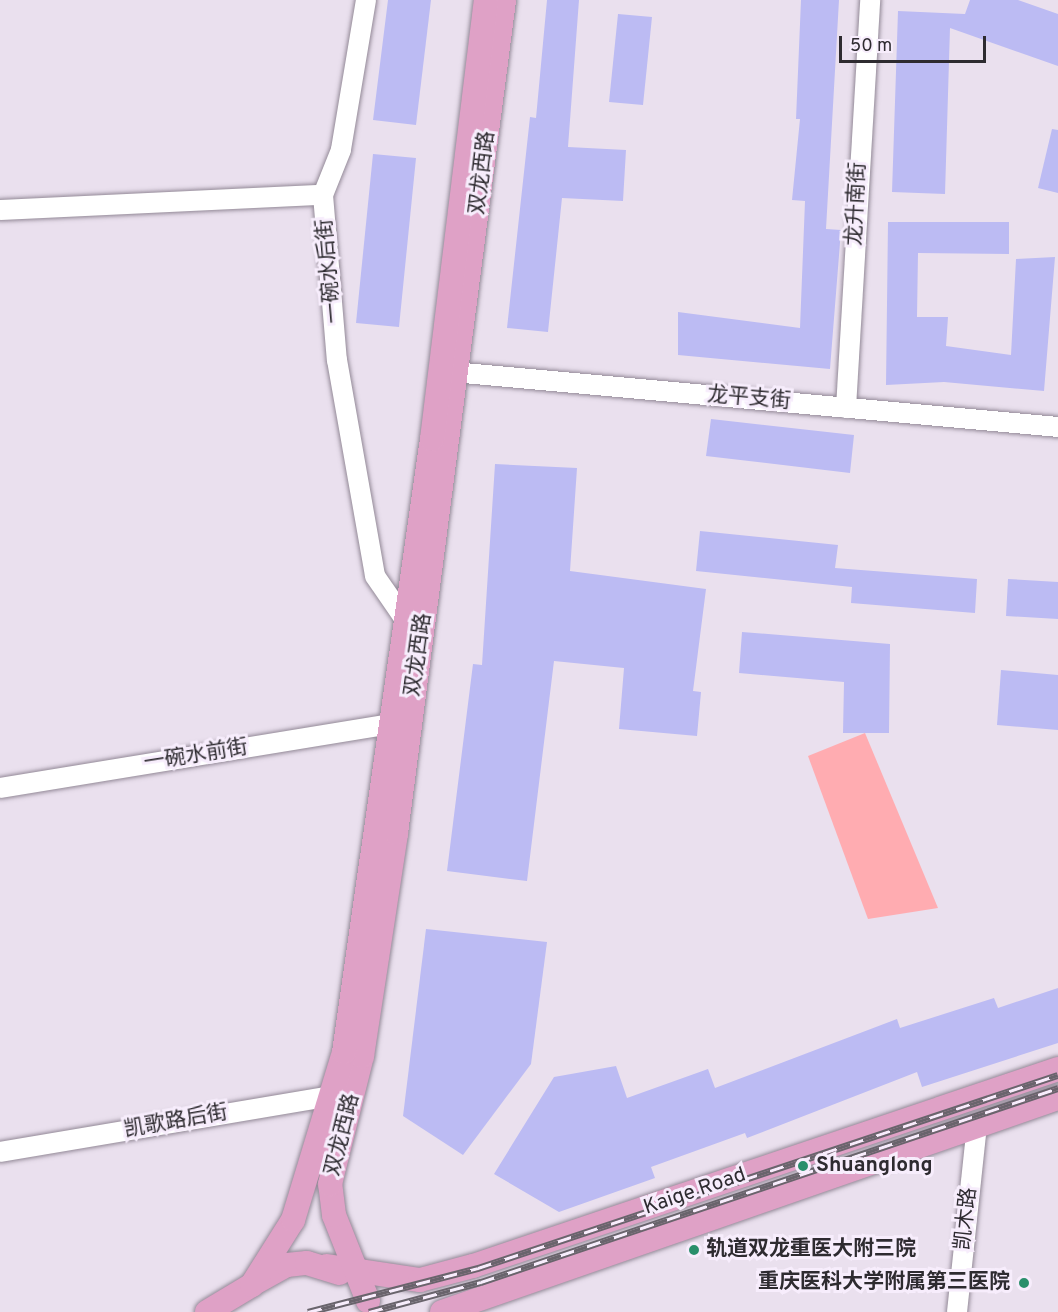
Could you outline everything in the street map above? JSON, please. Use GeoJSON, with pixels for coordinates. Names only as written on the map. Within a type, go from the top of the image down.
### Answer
{"type":"FeatureCollection","features":[{"type":"Feature","properties":{"kind":"main road","name":"双龙西路"},"geometry":{"type":"LineString","coordinates":[[369,1307],[334,1215],[330,1184],[343,1094],[392,856],[449,372],[486,0]]}},
{"type":"Feature","properties":{"kind":"main road","name":"双龙西路"},"geometry":{"type":"LineString","coordinates":[[238,1312],[293,1220],[343,1094],[344,1052],[406,621],[449,372],[504,0]]}},
{"type":"Feature","properties":{"kind":"main road","name":"Kaige Road"},"geometry":{"type":"LineString","coordinates":[[252,1286],[287,1265],[327,1266],[420,1280],[473,1266],[1058,1069]]}},
{"type":"Feature","properties":{"kind":"main road","name":"Kaige Road"},"geometry":{"type":"LineString","coordinates":[[442,1312],[1058,1098]]}},
{"type":"Feature","properties":{"kind":"main road"},"geometry":{"type":"LineString","coordinates":[[327,1266],[343,1274],[369,1307]]}},
{"type":"Feature","properties":{"kind":"main road"},"geometry":{"type":"LineString","coordinates":[[207,1312],[252,1286]]}},
{"type":"Feature","properties":{"kind":"street"},"geometry":{"type":"LineString","coordinates":[[323,195],[341,150],[366,0]]}},
{"type":"Feature","properties":{"kind":"street","name":"龙升南街"},"geometry":{"type":"LineString","coordinates":[[846,408],[870,0]]}},
{"type":"Feature","properties":{"kind":"street","name":"一碗水后街"},"geometry":{"type":"LineString","coordinates":[[0,210],[323,195],[338,360],[375,576],[406,621]]}},
{"type":"Feature","properties":{"kind":"street","name":"龙平支街"},"geometry":{"type":"LineString","coordinates":[[449,372],[1058,427]]}},
{"type":"Feature","properties":{"kind":"street","name":"一碗水前街"},"geometry":{"type":"LineString","coordinates":[[0,788],[391,724]]}},
{"type":"Feature","properties":{"kind":"street","name":"凯歌路后街"},"geometry":{"type":"LineString","coordinates":[[0,1152],[343,1094]]}},
{"type":"Feature","properties":{"kind":"street","name":"凯木路"},"geometry":{"type":"LineString","coordinates":[[957,1312],[977,1126]]}},
{"type":"Feature","properties":{"kind":"shaded area"},"geometry":{"type":"Polygon","coordinates":[[[865,733],[938,908],[868,919],[808,756],[865,733]]]}},
{"type":"Feature","properties":{"kind":"building"},"geometry":{"type":"Polygon","coordinates":[[[388,0],[431,0],[416,125],[373,120],[388,0]]]}},
{"type":"Feature","properties":{"kind":"building"},"geometry":{"type":"Polygon","coordinates":[[[547,0],[579,0],[568,147],[626,150],[623,201],[562,198],[548,332],[507,328],[530,117],[536,118],[547,0]]]}},
{"type":"Feature","properties":{"kind":"building"},"geometry":{"type":"Polygon","coordinates":[[[801,0],[839,0],[826,229],[841,230],[830,369],[678,355],[678,312],[800,328],[805,201],[792,200],[800,119],[796,119],[801,0]]]}},
{"type":"Feature","properties":{"kind":"building"},"geometry":{"type":"Polygon","coordinates":[[[970,0],[1018,0],[1058,14],[1058,66],[950,28],[945,194],[892,192],[898,11],[965,14],[970,0]]]}},
{"type":"Feature","properties":{"kind":"building"},"geometry":{"type":"Polygon","coordinates":[[[618,14],[652,17],[643,105],[609,102],[618,14]]]}},
{"type":"Feature","properties":{"kind":"building"},"geometry":{"type":"Polygon","coordinates":[[[1052,129],[1058,130],[1058,193],[1038,188],[1052,129]]]}},
{"type":"Feature","properties":{"kind":"building"},"geometry":{"type":"Polygon","coordinates":[[[373,154],[416,158],[399,327],[356,323],[373,154]]]}},
{"type":"Feature","properties":{"kind":"building"},"geometry":{"type":"Polygon","coordinates":[[[888,222],[1009,222],[1009,254],[918,253],[917,317],[948,317],[946,346],[1011,355],[1016,259],[1055,257],[1044,391],[944,382],[886,385],[888,222]]]}},
{"type":"Feature","properties":{"kind":"building"},"geometry":{"type":"Polygon","coordinates":[[[711,419],[854,435],[850,473],[706,456],[711,419]]]}},
{"type":"Feature","properties":{"kind":"building"},"geometry":{"type":"Polygon","coordinates":[[[495,464],[577,468],[570,571],[706,589],[693,691],[701,692],[697,736],[619,729],[624,668],[554,661],[527,881],[447,871],[473,664],[482,665],[495,464]]]}},
{"type":"Feature","properties":{"kind":"building"},"geometry":{"type":"Polygon","coordinates":[[[700,531],[838,545],[835,568],[977,579],[975,613],[851,603],[852,587],[696,571],[700,531]]]}},
{"type":"Feature","properties":{"kind":"building"},"geometry":{"type":"Polygon","coordinates":[[[1008,579],[1058,582],[1058,619],[1006,616],[1008,579]]]}},
{"type":"Feature","properties":{"kind":"building"},"geometry":{"type":"Polygon","coordinates":[[[742,632],[890,644],[889,733],[843,733],[844,682],[739,673],[742,632]]]}},
{"type":"Feature","properties":{"kind":"building"},"geometry":{"type":"Polygon","coordinates":[[[1001,670],[1058,675],[1058,730],[997,725],[1001,670]]]}},
{"type":"Feature","properties":{"kind":"building"},"geometry":{"type":"Polygon","coordinates":[[[426,929],[547,942],[531,1064],[463,1155],[403,1116],[426,929]]]}},
{"type":"Feature","properties":{"kind":"building"},"geometry":{"type":"Polygon","coordinates":[[[1058,988],[1058,1043],[922,1087],[917,1072],[747,1138],[745,1133],[651,1167],[655,1178],[559,1212],[494,1174],[554,1077],[616,1066],[627,1098],[708,1069],[715,1088],[897,1019],[900,1028],[994,998],[998,1008],[1058,988]]]}},
{"type":"Feature","properties":{"kind":"railway"},"geometry":{"type":"LineString","coordinates":[[308,1312],[478,1268],[1058,1075]]}},
{"type":"Feature","properties":{"kind":"railway"},"geometry":{"type":"LineString","coordinates":[[369,1312],[481,1282],[1058,1088]]}},
{"type":"Feature","properties":{"kind":"place","name":"Shuanglong"},"geometry":{"type":"Point","coordinates":[803,1166]}},
{"type":"Feature","properties":{"kind":"place","name":"轨道双龙·重医大附三院"},"geometry":{"type":"Point","coordinates":[694,1250]}},
{"type":"Feature","properties":{"kind":"place","name":"重庆医科大学附属第三医院"},"geometry":{"type":"Point","coordinates":[1024,1283]}}]}
